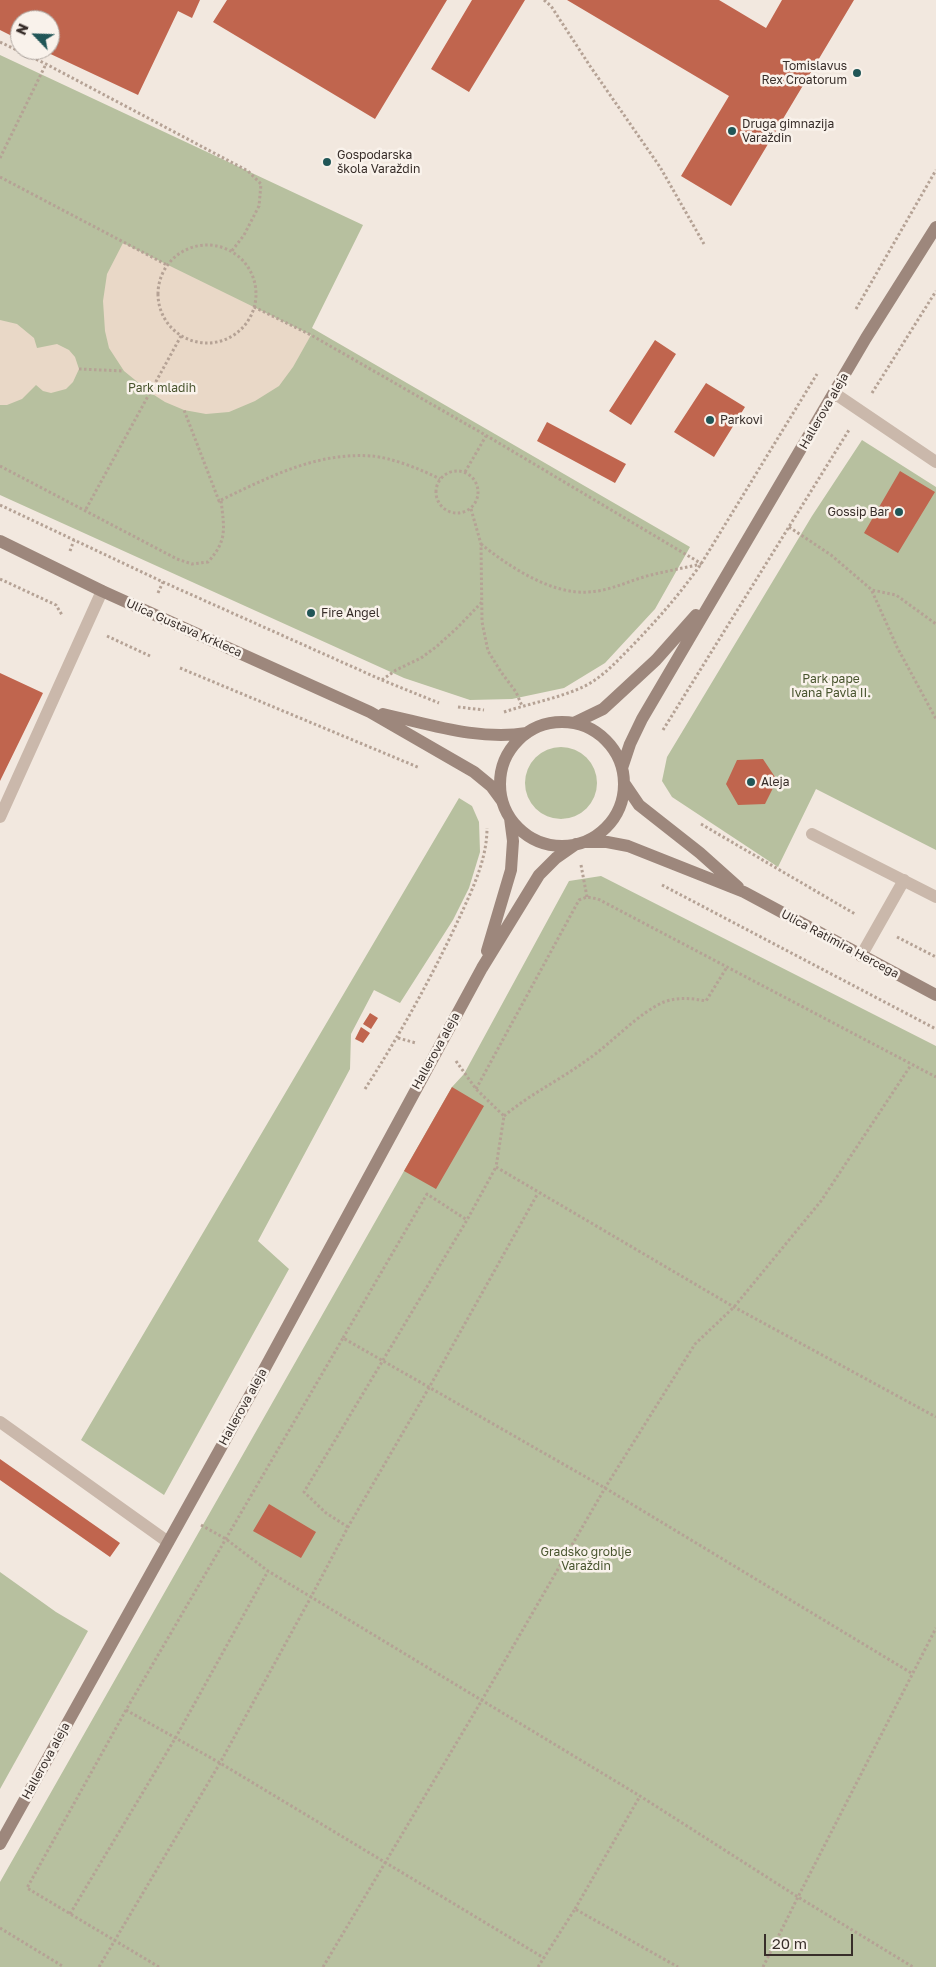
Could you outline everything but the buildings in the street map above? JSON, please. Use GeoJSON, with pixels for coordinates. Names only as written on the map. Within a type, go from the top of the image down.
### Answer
{"type":"FeatureCollection","features":[{"type":"Feature","properties":{"kind":"main road","name":"Hallerova aleja"},"geometry":{"type":"LineString","coordinates":[[622,768],[630,744],[642,719],[866,338],[936,227]]}},
{"type":"Feature","properties":{"kind":"main road","name":"Ulica Gustava Krkleca"},"geometry":{"type":"LineString","coordinates":[[0,541],[102,591],[370,712],[474,772],[490,786],[502,801]]}},
{"type":"Feature","properties":{"kind":"main road","name":"Hallerova aleja"},"geometry":{"type":"LineString","coordinates":[[574,723],[603,709],[656,660],[713,597]]}},
{"type":"Feature","properties":{"kind":"main road","name":"Ulica Gustava Krkleca"},"geometry":{"type":"LineString","coordinates":[[370,712],[489,735],[507,736],[526,733]]}},
{"type":"Feature","properties":{"kind":"main road"},"geometry":{"type":"LineString","coordinates":[[557,722],[574,723],[590,728],[605,738],[616,752],[622,768],[624,783],[621,802],[613,819],[601,832],[580,843],[557,846],[539,842],[523,832],[510,818],[502,801],[500,782],[504,763],[513,746],[526,733],[541,725],[557,722]]}},
{"type":"Feature","properties":{"kind":"main road","name":"Ulica Ratimira Hercega"},"geometry":{"type":"LineString","coordinates":[[624,783],[639,805],[700,853],[744,892]]}},
{"type":"Feature","properties":{"kind":"main road","name":"Hallerova aleja"},"geometry":{"type":"LineString","coordinates":[[482,968],[510,870],[513,841],[510,818]]}},
{"type":"Feature","properties":{"kind":"main road","name":"Ulica Ratimira Hercega"},"geometry":{"type":"LineString","coordinates":[[580,843],[607,842],[628,846],[744,892],[936,995]]}},
{"type":"Feature","properties":{"kind":"main road","name":"Hallerova aleja"},"geometry":{"type":"LineString","coordinates":[[0,1844],[253,1390],[482,968],[540,875],[556,858],[580,843]]}},
{"type":"Feature","properties":{"kind":"lane"},"geometry":{"type":"LineString","coordinates":[[834,393],[936,462]]}},
{"type":"Feature","properties":{"kind":"lane"},"geometry":{"type":"LineString","coordinates":[[0,817],[102,591]]}},
{"type":"Feature","properties":{"kind":"lane"},"geometry":{"type":"LineString","coordinates":[[812,834],[936,897]]}},
{"type":"Feature","properties":{"kind":"lane"},"geometry":{"type":"LineString","coordinates":[[861,956],[904,880]]}},
{"type":"Feature","properties":{"kind":"lane"},"geometry":{"type":"LineString","coordinates":[[0,1422],[168,1542]]}},
{"type":"Feature","properties":{"kind":"path"},"geometry":{"type":"LineString","coordinates":[[544,0],[551,6],[660,167],[704,244]]}},
{"type":"Feature","properties":{"kind":"path"},"geometry":{"type":"LineString","coordinates":[[0,42],[46,64],[248,171],[261,184],[259,206],[244,235],[231,252]]}},
{"type":"Feature","properties":{"kind":"path"},"geometry":{"type":"LineString","coordinates":[[0,158],[46,64]]}},
{"type":"Feature","properties":{"kind":"path"},"geometry":{"type":"LineString","coordinates":[[855,310],[936,170]]}},
{"type":"Feature","properties":{"kind":"path"},"geometry":{"type":"LineString","coordinates":[[0,177],[167,265]]}},
{"type":"Feature","properties":{"kind":"path"},"geometry":{"type":"LineString","coordinates":[[209,244],[225,248],[231,252],[240,257],[248,266],[254,282],[256,296],[254,307],[243,327],[229,338],[215,343],[198,342],[181,336],[168,325],[158,302],[158,285],[167,265],[179,253],[192,247],[209,244]]}},
{"type":"Feature","properties":{"kind":"path"},"geometry":{"type":"LineString","coordinates":[[254,307],[311,334],[487,436],[701,564]]}},
{"type":"Feature","properties":{"kind":"path"},"geometry":{"type":"LineString","coordinates":[[86,510],[181,336]]}},
{"type":"Feature","properties":{"kind":"path"},"geometry":{"type":"LineString","coordinates":[[79,369],[124,371]]}},
{"type":"Feature","properties":{"kind":"path"},"geometry":{"type":"LineString","coordinates":[[500,713],[564,694],[604,674],[664,613],[701,564],[820,369]]}},
{"type":"Feature","properties":{"kind":"path"},"geometry":{"type":"LineString","coordinates":[[0,466],[177,559],[192,564],[208,562],[220,548],[224,528],[221,500],[219,501],[184,410]]}},
{"type":"Feature","properties":{"kind":"path"},"geometry":{"type":"LineString","coordinates":[[465,472],[487,436]]}},
{"type":"Feature","properties":{"kind":"path"},"geometry":{"type":"LineString","coordinates":[[221,500],[267,478],[304,464],[333,457],[372,456],[404,464],[440,479]]}},
{"type":"Feature","properties":{"kind":"path"},"geometry":{"type":"LineString","coordinates":[[451,471],[465,472],[476,481],[478,496],[471,509],[459,514],[445,510],[440,505],[436,492],[440,479],[451,471]]}},
{"type":"Feature","properties":{"kind":"path"},"geometry":{"type":"LineString","coordinates":[[0,505],[163,582],[382,680],[442,704]]}},
{"type":"Feature","properties":{"kind":"path"},"geometry":{"type":"LineString","coordinates":[[661,734],[800,507]]}},
{"type":"Feature","properties":{"kind":"path"},"geometry":{"type":"LineString","coordinates":[[471,509],[481,544],[482,622],[488,651],[516,692],[522,706]]}},
{"type":"Feature","properties":{"kind":"path"},"geometry":{"type":"LineString","coordinates":[[789,527],[831,555],[872,590],[898,647],[936,719]]}},
{"type":"Feature","properties":{"kind":"path"},"geometry":{"type":"LineString","coordinates":[[69,553],[74,540]]}},
{"type":"Feature","properties":{"kind":"path"},"geometry":{"type":"LineString","coordinates":[[481,544],[496,557],[530,577],[564,590],[587,592],[611,589],[650,575],[701,564]]}},
{"type":"Feature","properties":{"kind":"path"},"geometry":{"type":"LineString","coordinates":[[0,579],[56,605],[62,615]]}},
{"type":"Feature","properties":{"kind":"path"},"geometry":{"type":"LineString","coordinates":[[158,595],[163,582]]}},
{"type":"Feature","properties":{"kind":"path"},"geometry":{"type":"LineString","coordinates":[[872,590],[896,595],[936,624]]}},
{"type":"Feature","properties":{"kind":"path"},"geometry":{"type":"LineString","coordinates":[[382,680],[396,670],[421,658],[436,647],[483,601]]}},
{"type":"Feature","properties":{"kind":"path"},"geometry":{"type":"LineString","coordinates":[[106,636],[150,656]]}},
{"type":"Feature","properties":{"kind":"path"},"geometry":{"type":"LineString","coordinates":[[180,668],[429,772]]}},
{"type":"Feature","properties":{"kind":"path"},"geometry":{"type":"LineString","coordinates":[[456,706],[491,712]]}},
{"type":"Feature","properties":{"kind":"path"},"geometry":{"type":"LineString","coordinates":[[692,819],[855,914]]}},
{"type":"Feature","properties":{"kind":"path"},"geometry":{"type":"LineString","coordinates":[[365,1089],[398,1038],[443,953],[484,858],[487,842],[487,820]]}},
{"type":"Feature","properties":{"kind":"path"},"geometry":{"type":"LineString","coordinates":[[581,861],[587,897]]}},
{"type":"Feature","properties":{"kind":"path"},"geometry":{"type":"LineString","coordinates":[[657,882],[936,1029]]}},
{"type":"Feature","properties":{"kind":"path"},"geometry":{"type":"LineString","coordinates":[[476,1089],[579,900],[587,897],[598,899],[936,1077]]}},
{"type":"Feature","properties":{"kind":"path"},"geometry":{"type":"LineString","coordinates":[[892,935],[936,958]]}},
{"type":"Feature","properties":{"kind":"path"},"geometry":{"type":"LineString","coordinates":[[348,1527],[326,1513],[304,1492],[467,1220],[496,1167],[504,1116],[521,1101],[587,1060],[644,1015],[664,1002],[687,997],[706,1001],[727,967]]}},
{"type":"Feature","properties":{"kind":"path"},"geometry":{"type":"LineString","coordinates":[[398,1038],[423,1045]]}},
{"type":"Feature","properties":{"kind":"path"},"geometry":{"type":"LineString","coordinates":[[456,1061],[476,1089],[504,1116]]}},
{"type":"Feature","properties":{"kind":"path"},"geometry":{"type":"LineString","coordinates":[[323,1967],[482,1700],[605,1488],[695,1344],[734,1307],[821,1201],[911,1065]]}},
{"type":"Feature","properties":{"kind":"path"},"geometry":{"type":"LineString","coordinates":[[496,1167],[734,1307],[936,1417]]}},
{"type":"Feature","properties":{"kind":"path"},"geometry":{"type":"LineString","coordinates":[[99,1967],[220,1763],[312,1597],[348,1527],[430,1386],[538,1193]]}},
{"type":"Feature","properties":{"kind":"path"},"geometry":{"type":"LineString","coordinates":[[159,1967],[27,1888],[126,1710],[427,1194],[467,1220]]}},
{"type":"Feature","properties":{"kind":"path"},"geometry":{"type":"LineString","coordinates":[[343,1338],[430,1386],[605,1488],[913,1674]]}},
{"type":"Feature","properties":{"kind":"path"},"geometry":{"type":"LineString","coordinates":[[184,1514],[226,1538],[268,1571],[640,1796],[798,1897],[913,1967]]}},
{"type":"Feature","properties":{"kind":"path"},"geometry":{"type":"LineString","coordinates":[[70,1914],[176,1737],[268,1571]]}},
{"type":"Feature","properties":{"kind":"path"},"geometry":{"type":"LineString","coordinates":[[763,1967],[936,1628]]}},
{"type":"Feature","properties":{"kind":"path"},"geometry":{"type":"LineString","coordinates":[[126,1710],[220,1763],[544,1958]]}},
{"type":"Feature","properties":{"kind":"path"},"geometry":{"type":"LineString","coordinates":[[538,1967],[575,1909],[640,1796]]}},
{"type":"Feature","properties":{"kind":"path"},"geometry":{"type":"LineString","coordinates":[[575,1909],[676,1967]]}},
{"type":"Feature","properties":{"kind":"path"},"geometry":{"type":"LineString","coordinates":[[0,1928],[64,1967]]}},
{"type":"Feature","properties":{"kind":"green space","name":"Park mladih"},"geometry":{"type":"Polygon","coordinates":[[[0,55],[363,225],[312,328],[690,547],[655,609],[605,663],[564,688],[512,699],[470,700],[404,678],[0,495],[0,55]]]}},
{"type":"Feature","properties":{"kind":"green space","name":"Park pape Ivana Pavla II."},"geometry":{"type":"Polygon","coordinates":[[[862,440],[936,487],[936,850],[816,789],[778,867],[672,797],[662,781],[667,757],[812,516],[862,440]]]}},
{"type":"Feature","properties":{"kind":"green space"},"geometry":{"type":"Polygon","coordinates":[[[561,747],[581,753],[591,763],[597,783],[591,803],[581,813],[561,819],[541,813],[531,803],[525,783],[531,763],[541,753],[561,747]]]}},
{"type":"Feature","properties":{"kind":"green space"},"geometry":{"type":"Polygon","coordinates":[[[459,798],[472,806],[479,822],[480,852],[469,888],[453,920],[400,1003],[374,990],[351,1034],[350,1069],[258,1241],[289,1269],[164,1495],[81,1440],[459,798]]]}},
{"type":"Feature","properties":{"kind":"green space","name":"Gradsko groblje Varaždin"},"geometry":{"type":"Polygon","coordinates":[[[601,876],[936,1046],[936,1967],[0,1967],[0,1882],[452,1087],[464,1074],[569,881],[601,876]]]}},
{"type":"Feature","properties":{"kind":"green space"},"geometry":{"type":"Polygon","coordinates":[[[0,1572],[56,1612],[88,1631],[0,1789],[0,1572]]]}},
{"type":"Feature","properties":{"kind":"shaded area"},"geometry":{"type":"Polygon","coordinates":[[[123,243],[311,335],[293,367],[279,386],[255,401],[229,412],[206,414],[184,410],[165,402],[124,371],[109,348],[105,331],[103,301],[107,274],[123,243]]]}},
{"type":"Feature","properties":{"kind":"shaded area"},"geometry":{"type":"Polygon","coordinates":[[[0,320],[17,324],[34,338],[37,348],[57,344],[69,350],[75,357],[79,369],[73,382],[66,389],[51,393],[43,391],[36,385],[22,399],[7,405],[0,405],[0,320]]]}},
{"type":"Feature","properties":{"kind":"place","name":"Tomislavus Rex Croatorum"},"geometry":{"type":"Point","coordinates":[857,73]}},
{"type":"Feature","properties":{"kind":"place","name":"Druga gimnazija Varaždin"},"geometry":{"type":"Point","coordinates":[732,131]}},
{"type":"Feature","properties":{"kind":"place","name":"Gospodarska škola Varaždin"},"geometry":{"type":"Point","coordinates":[327,162]}},
{"type":"Feature","properties":{"kind":"place","name":"Parkovi"},"geometry":{"type":"Point","coordinates":[710,420]}},
{"type":"Feature","properties":{"kind":"place","name":"Gossip Bar"},"geometry":{"type":"Point","coordinates":[899,512]}},
{"type":"Feature","properties":{"kind":"place","name":"Fire Angel"},"geometry":{"type":"Point","coordinates":[311,613]}},
{"type":"Feature","properties":{"kind":"place","name":"Aleja"},"geometry":{"type":"Point","coordinates":[751,782]}}]}
